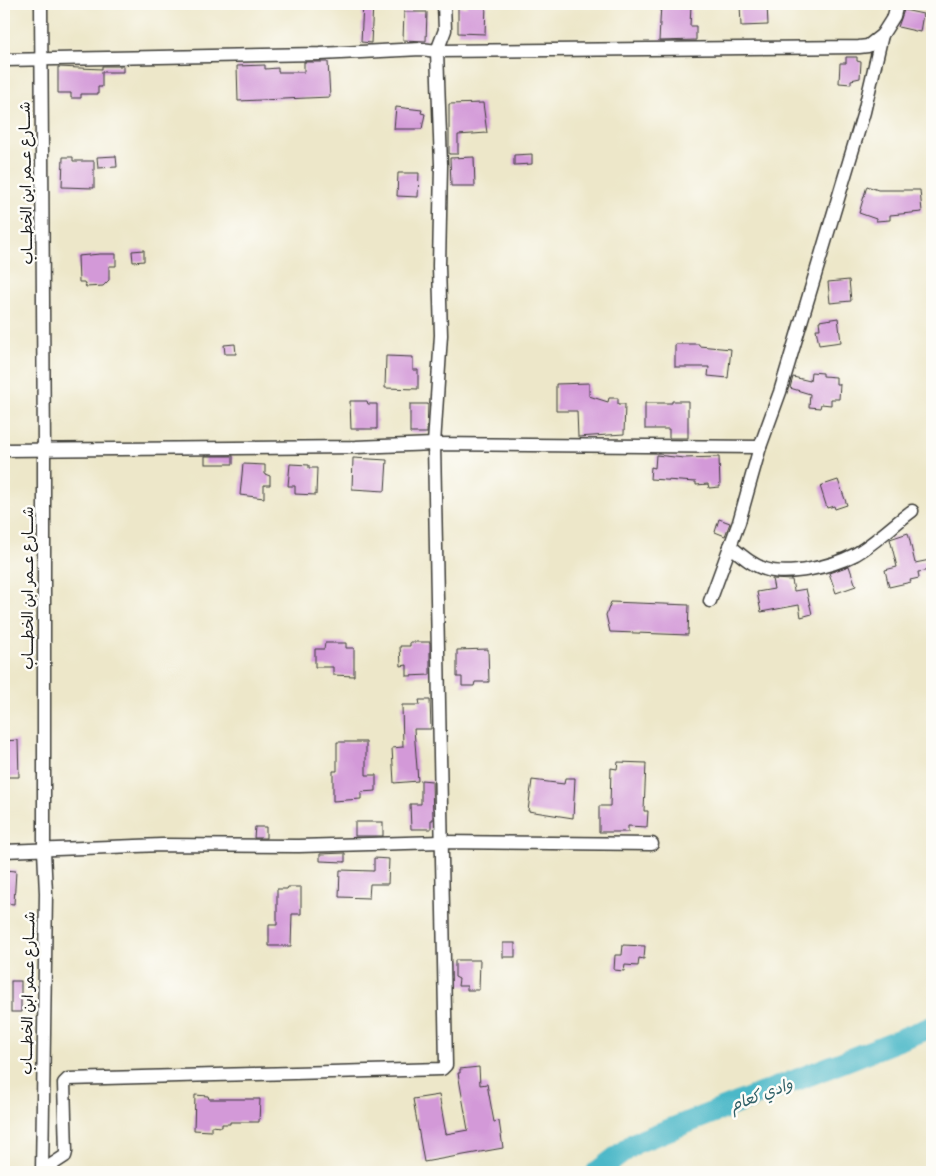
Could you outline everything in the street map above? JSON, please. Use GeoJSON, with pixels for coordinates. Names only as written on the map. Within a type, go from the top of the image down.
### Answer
{"type":"FeatureCollection","features":[{"type":"Feature","properties":{"kind":"street","name":"شــــارع عــمر ابن الخطــــاب"},"geometry":{"type":"LineString","coordinates":[[41,4],[44,851],[46,893],[42,1172]]}},
{"type":"Feature","properties":{"kind":"street"},"geometry":{"type":"LineString","coordinates":[[42,1172],[65,1156],[64,1084],[68,1079],[445,1067],[434,444],[441,335],[439,266],[442,165],[437,51],[445,30],[444,4]]}},
{"type":"Feature","properties":{"kind":"street"},"geometry":{"type":"LineString","coordinates":[[4,60],[320,54],[421,49],[437,51],[859,48],[868,46],[882,34],[894,16],[897,4]]}},
{"type":"Feature","properties":{"kind":"street"},"geometry":{"type":"LineString","coordinates":[[710,601],[780,392],[864,112],[882,34]]}},
{"type":"Feature","properties":{"kind":"street"},"geometry":{"type":"LineString","coordinates":[[4,450],[356,448],[434,444],[760,447]]}},
{"type":"Feature","properties":{"kind":"street"},"geometry":{"type":"LineString","coordinates":[[730,546],[746,559],[766,570],[790,572],[817,568],[854,555],[912,511]]}},
{"type":"Feature","properties":{"kind":"street"},"geometry":{"type":"LineString","coordinates":[[4,851],[44,851],[162,845],[299,846],[441,842],[652,844]]}},
{"type":"Feature","properties":{"kind":"building"},"geometry":{"type":"Polygon","coordinates":[[[363,4],[373,4],[371,43],[361,42],[363,4]]]}},
{"type":"Feature","properties":{"kind":"building"},"geometry":{"type":"Polygon","coordinates":[[[467,4],[486,4],[485,34],[458,33],[458,7],[467,7],[467,4]]]}},
{"type":"Feature","properties":{"kind":"building"},"geometry":{"type":"Polygon","coordinates":[[[661,4],[691,5],[690,26],[696,26],[696,40],[659,41],[661,4]]]}},
{"type":"Feature","properties":{"kind":"building"},"geometry":{"type":"Polygon","coordinates":[[[740,4],[767,4],[768,25],[741,26],[740,4]]]}},
{"type":"Feature","properties":{"kind":"building"},"geometry":{"type":"Polygon","coordinates":[[[904,10],[923,14],[920,32],[898,27],[904,10]]]}},
{"type":"Feature","properties":{"kind":"building"},"geometry":{"type":"Polygon","coordinates":[[[404,12],[427,12],[426,41],[403,40],[404,12]]]}},
{"type":"Feature","properties":{"kind":"building"},"geometry":{"type":"Polygon","coordinates":[[[846,57],[857,57],[857,61],[861,62],[860,78],[851,80],[851,84],[839,83],[840,63],[846,63],[846,57]]]}},
{"type":"Feature","properties":{"kind":"building"},"geometry":{"type":"Polygon","coordinates":[[[304,62],[328,62],[330,97],[238,101],[237,66],[265,65],[265,69],[278,68],[278,72],[304,72],[304,62]]]}},
{"type":"Feature","properties":{"kind":"building"},"geometry":{"type":"Polygon","coordinates":[[[102,66],[123,66],[123,72],[102,72],[102,87],[98,87],[98,94],[81,94],[81,98],[71,98],[71,93],[58,93],[58,67],[102,69],[102,66]]]}},
{"type":"Feature","properties":{"kind":"building"},"geometry":{"type":"Polygon","coordinates":[[[483,103],[487,133],[458,135],[458,154],[449,154],[449,104],[483,103]]]}},
{"type":"Feature","properties":{"kind":"building"},"geometry":{"type":"Polygon","coordinates":[[[396,107],[422,110],[421,113],[425,114],[422,129],[394,129],[396,107]]]}},
{"type":"Feature","properties":{"kind":"building"},"geometry":{"type":"Polygon","coordinates":[[[532,154],[532,164],[514,165],[514,155],[532,154]]]}},
{"type":"Feature","properties":{"kind":"building"},"geometry":{"type":"Polygon","coordinates":[[[116,156],[117,167],[98,168],[97,157],[116,156]]]}},
{"type":"Feature","properties":{"kind":"building"},"geometry":{"type":"Polygon","coordinates":[[[63,157],[73,157],[73,161],[94,161],[94,188],[62,187],[63,157]]]}},
{"type":"Feature","properties":{"kind":"building"},"geometry":{"type":"Polygon","coordinates":[[[474,157],[475,186],[451,186],[450,158],[474,157]]]}},
{"type":"Feature","properties":{"kind":"building"},"geometry":{"type":"Polygon","coordinates":[[[398,173],[419,173],[418,197],[397,196],[398,173]]]}},
{"type":"Feature","properties":{"kind":"building"},"geometry":{"type":"Polygon","coordinates":[[[867,186],[878,190],[920,190],[922,212],[890,215],[890,220],[876,221],[876,219],[859,213],[867,186]]]}},
{"type":"Feature","properties":{"kind":"building"},"geometry":{"type":"Polygon","coordinates":[[[144,250],[144,261],[133,262],[132,251],[144,250]]]}},
{"type":"Feature","properties":{"kind":"building"},"geometry":{"type":"Polygon","coordinates":[[[116,254],[116,266],[109,266],[109,280],[103,286],[86,287],[84,282],[79,282],[78,256],[116,254]]]}},
{"type":"Feature","properties":{"kind":"building"},"geometry":{"type":"Polygon","coordinates":[[[849,280],[851,301],[830,303],[828,282],[849,280]]]}},
{"type":"Feature","properties":{"kind":"building"},"geometry":{"type":"Polygon","coordinates":[[[838,318],[841,342],[819,345],[816,329],[820,329],[819,321],[838,318]]]}},
{"type":"Feature","properties":{"kind":"building"},"geometry":{"type":"Polygon","coordinates":[[[235,344],[236,354],[225,354],[224,345],[235,344]]]}},
{"type":"Feature","properties":{"kind":"building"},"geometry":{"type":"Polygon","coordinates":[[[675,344],[699,344],[699,346],[731,349],[728,378],[708,376],[709,367],[675,367],[675,344]]]}},
{"type":"Feature","properties":{"kind":"building"},"geometry":{"type":"Polygon","coordinates":[[[386,356],[413,357],[413,370],[418,370],[418,389],[385,388],[386,356]]]}},
{"type":"Feature","properties":{"kind":"building"},"geometry":{"type":"Polygon","coordinates":[[[811,372],[823,373],[823,376],[836,377],[836,384],[840,384],[839,399],[831,399],[831,405],[821,404],[820,408],[809,407],[810,394],[790,388],[793,377],[810,381],[811,372]]]}},
{"type":"Feature","properties":{"kind":"building"},"geometry":{"type":"Polygon","coordinates":[[[589,383],[589,396],[608,402],[609,398],[618,398],[618,404],[625,404],[624,434],[578,437],[577,411],[556,411],[556,384],[589,383]]]}},
{"type":"Feature","properties":{"kind":"building"},"geometry":{"type":"Polygon","coordinates":[[[350,401],[367,401],[368,404],[377,404],[377,429],[351,429],[350,401]]]}},
{"type":"Feature","properties":{"kind":"building"},"geometry":{"type":"Polygon","coordinates":[[[672,401],[688,401],[688,438],[669,438],[669,429],[645,429],[645,403],[672,403],[672,401]]]}},
{"type":"Feature","properties":{"kind":"building"},"geometry":{"type":"Polygon","coordinates":[[[410,404],[428,404],[427,433],[410,433],[410,404]]]}},
{"type":"Feature","properties":{"kind":"building"},"geometry":{"type":"Polygon","coordinates":[[[656,455],[684,458],[719,457],[720,487],[709,488],[708,484],[696,485],[696,482],[650,479],[651,467],[655,468],[656,455]]]}},
{"type":"Feature","properties":{"kind":"building"},"geometry":{"type":"Polygon","coordinates":[[[205,456],[233,456],[233,464],[205,464],[205,456]]]}},
{"type":"Feature","properties":{"kind":"building"},"geometry":{"type":"Polygon","coordinates":[[[353,458],[387,460],[385,491],[352,489],[353,458]]]}},
{"type":"Feature","properties":{"kind":"building"},"geometry":{"type":"Polygon","coordinates":[[[243,464],[265,465],[265,474],[270,476],[270,485],[264,485],[264,498],[240,495],[243,464]]]}},
{"type":"Feature","properties":{"kind":"building"},"geometry":{"type":"Polygon","coordinates":[[[290,464],[309,465],[309,468],[317,468],[316,495],[295,494],[295,486],[288,486],[290,464]]]}},
{"type":"Feature","properties":{"kind":"building"},"geometry":{"type":"Polygon","coordinates":[[[838,480],[847,505],[835,509],[834,506],[827,508],[820,486],[838,480]]]}},
{"type":"Feature","properties":{"kind":"building"},"geometry":{"type":"Polygon","coordinates":[[[719,519],[730,523],[725,536],[715,532],[719,519]]]}},
{"type":"Feature","properties":{"kind":"building"},"geometry":{"type":"Polygon","coordinates":[[[908,533],[915,563],[930,560],[932,570],[918,572],[919,578],[910,580],[911,582],[889,587],[885,570],[897,567],[890,539],[908,533]]]}},
{"type":"Feature","properties":{"kind":"building"},"geometry":{"type":"Polygon","coordinates":[[[849,566],[856,586],[836,593],[829,573],[849,566]]]}},
{"type":"Feature","properties":{"kind":"building"},"geometry":{"type":"Polygon","coordinates":[[[772,579],[792,580],[794,591],[806,589],[812,614],[801,617],[799,605],[761,612],[757,592],[774,589],[772,579]]]}},
{"type":"Feature","properties":{"kind":"building"},"geometry":{"type":"Polygon","coordinates":[[[611,602],[689,605],[688,635],[610,632],[606,615],[611,602]]]}},
{"type":"Feature","properties":{"kind":"building"},"geometry":{"type":"Polygon","coordinates":[[[410,642],[430,642],[430,675],[407,676],[407,665],[401,666],[400,646],[410,646],[410,642]]]}},
{"type":"Feature","properties":{"kind":"building"},"geometry":{"type":"Polygon","coordinates":[[[325,643],[346,643],[346,648],[354,648],[354,676],[333,675],[333,667],[315,667],[315,649],[324,649],[325,643]]]}},
{"type":"Feature","properties":{"kind":"building"},"geometry":{"type":"Polygon","coordinates":[[[488,649],[489,682],[475,682],[474,686],[462,686],[462,677],[457,677],[457,650],[488,649]]]}},
{"type":"Feature","properties":{"kind":"building"},"geometry":{"type":"Polygon","coordinates":[[[419,700],[430,700],[431,729],[414,729],[418,781],[394,783],[392,748],[403,747],[402,705],[420,705],[419,700]]]}},
{"type":"Feature","properties":{"kind":"building"},"geometry":{"type":"Polygon","coordinates":[[[18,740],[19,777],[4,777],[4,741],[18,740]]]}},
{"type":"Feature","properties":{"kind":"building"},"geometry":{"type":"Polygon","coordinates":[[[337,742],[366,742],[366,775],[376,775],[376,791],[361,792],[361,799],[333,801],[333,771],[337,771],[337,742]]]}},
{"type":"Feature","properties":{"kind":"building"},"geometry":{"type":"Polygon","coordinates":[[[618,762],[646,763],[644,811],[648,811],[647,827],[628,826],[628,832],[599,832],[599,806],[610,806],[611,768],[617,769],[618,762]]]}},
{"type":"Feature","properties":{"kind":"building"},"geometry":{"type":"Polygon","coordinates":[[[565,778],[575,778],[573,818],[528,811],[532,780],[564,784],[565,778]]]}},
{"type":"Feature","properties":{"kind":"building"},"geometry":{"type":"Polygon","coordinates":[[[421,780],[432,781],[433,820],[431,820],[431,829],[411,829],[410,804],[421,804],[421,780]]]}},
{"type":"Feature","properties":{"kind":"building"},"geometry":{"type":"Polygon","coordinates":[[[355,822],[383,822],[383,836],[355,836],[355,822]]]}},
{"type":"Feature","properties":{"kind":"building"},"geometry":{"type":"Polygon","coordinates":[[[255,827],[266,827],[266,838],[254,838],[255,827]]]}},
{"type":"Feature","properties":{"kind":"building"},"geometry":{"type":"Polygon","coordinates":[[[345,853],[345,862],[320,861],[320,854],[345,853]]]}},
{"type":"Feature","properties":{"kind":"building"},"geometry":{"type":"Polygon","coordinates":[[[374,858],[389,859],[388,884],[370,884],[369,898],[339,897],[340,870],[374,871],[374,858]]]}},
{"type":"Feature","properties":{"kind":"building"},"geometry":{"type":"Polygon","coordinates":[[[4,870],[16,871],[14,904],[4,903],[4,870]]]}},
{"type":"Feature","properties":{"kind":"building"},"geometry":{"type":"Polygon","coordinates":[[[288,887],[301,887],[301,914],[292,914],[291,946],[269,946],[269,925],[277,925],[277,889],[287,889],[288,887]]]}},
{"type":"Feature","properties":{"kind":"building"},"geometry":{"type":"Polygon","coordinates":[[[503,943],[515,943],[515,957],[503,957],[503,943]]]}},
{"type":"Feature","properties":{"kind":"building"},"geometry":{"type":"Polygon","coordinates":[[[623,945],[645,946],[644,959],[639,958],[638,966],[625,965],[624,971],[614,970],[615,955],[622,955],[623,945]]]}},
{"type":"Feature","properties":{"kind":"building"},"geometry":{"type":"Polygon","coordinates":[[[455,960],[480,960],[479,990],[467,990],[467,986],[458,986],[459,979],[455,977],[455,960]]]}},
{"type":"Feature","properties":{"kind":"building"},"geometry":{"type":"Polygon","coordinates":[[[11,981],[21,981],[21,1012],[11,1012],[11,981]]]}},
{"type":"Feature","properties":{"kind":"building"},"geometry":{"type":"Polygon","coordinates":[[[479,1067],[480,1085],[487,1084],[494,1122],[499,1121],[503,1148],[424,1162],[413,1099],[439,1095],[446,1134],[468,1130],[458,1073],[460,1073],[460,1069],[479,1067]]]}},
{"type":"Feature","properties":{"kind":"building"},"geometry":{"type":"Polygon","coordinates":[[[195,1095],[208,1096],[209,1099],[260,1099],[259,1122],[230,1122],[230,1124],[222,1124],[222,1127],[211,1126],[211,1131],[194,1130],[195,1095]]]}},
{"type":"Feature","properties":{"kind":"waterway","name":"وادي كعام"},"geometry":{"type":"LineString","coordinates":[[597,1172],[635,1143],[932,1027]]}}]}
